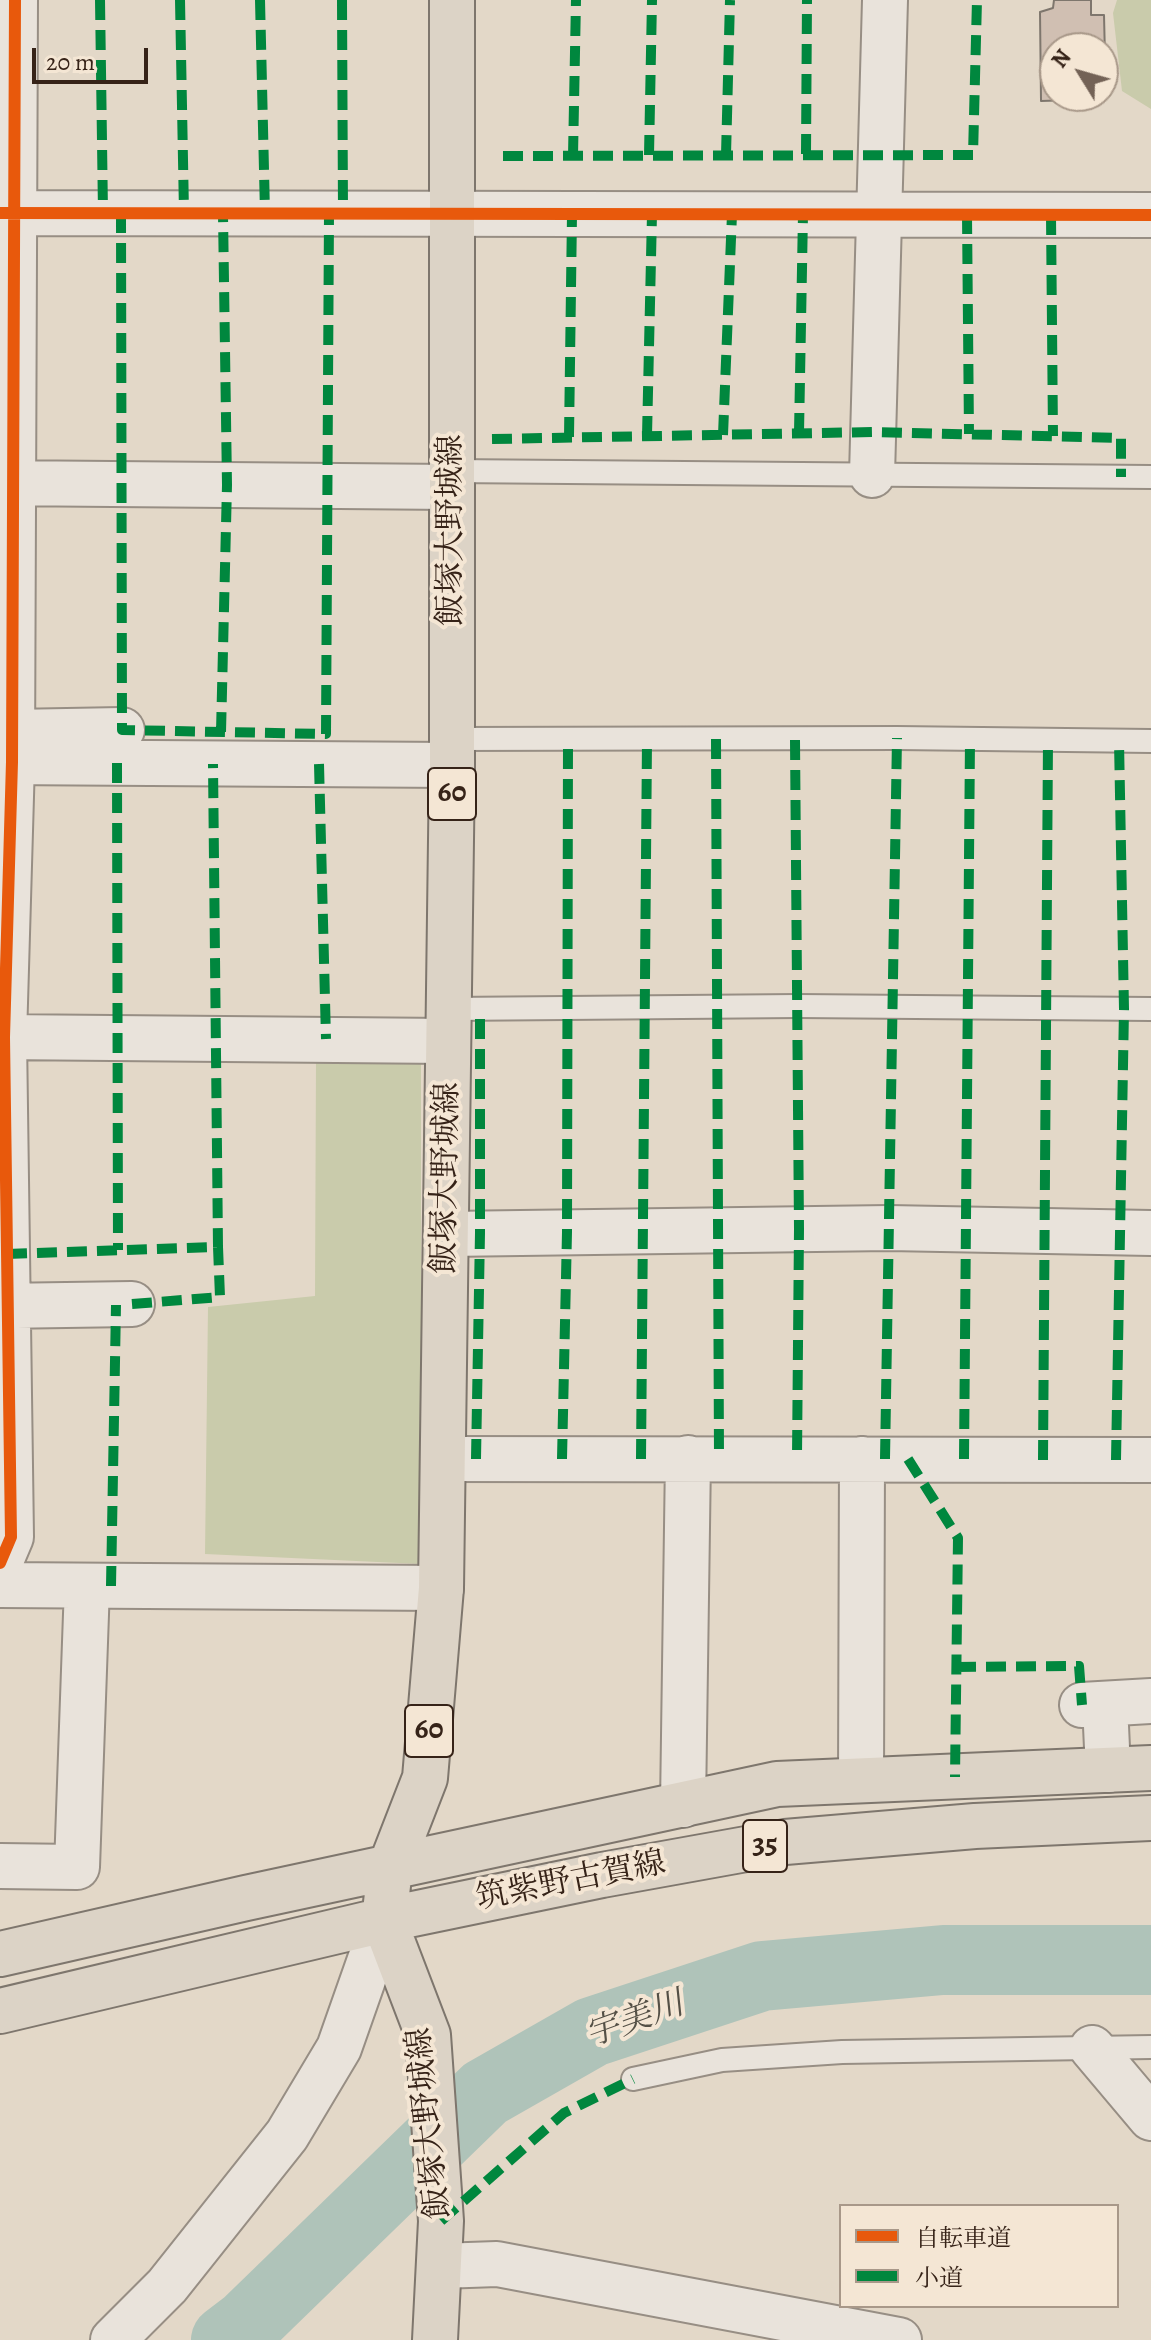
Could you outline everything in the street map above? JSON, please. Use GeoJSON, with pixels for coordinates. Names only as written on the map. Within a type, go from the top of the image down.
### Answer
{"type":"FeatureCollection","features":[{"type":"Feature","properties":{"kind":"main road","name":"飯塚大野城線"},"geometry":{"type":"LineString","coordinates":[[435,2340],[441,2221],[428,2035],[384,1920],[390,1868],[425,1778],[441,1588],[452,752],[452,0]]}},
{"type":"Feature","properties":{"kind":"main road","name":"筑紫野古賀線"},"geometry":{"type":"LineString","coordinates":[[0,1954],[777,1784],[1151,1768]]}},
{"type":"Feature","properties":{"kind":"main road","name":"筑紫野古賀線"},"geometry":{"type":"LineString","coordinates":[[0,2011],[384,1920],[602,1875],[785,1842],[975,1826],[1151,1818]]}},
{"type":"Feature","properties":{"kind":"street"},"geometry":{"type":"LineString","coordinates":[[0,1563],[11,1537],[4,1306],[2,1037],[8,752],[8,213],[15,0]]}},
{"type":"Feature","properties":{"kind":"street"},"geometry":{"type":"LineString","coordinates":[[872,475],[885,0]]}},
{"type":"Feature","properties":{"kind":"street"},"geometry":{"type":"LineString","coordinates":[[8,213],[1151,215]]}},
{"type":"Feature","properties":{"kind":"street"},"geometry":{"type":"LineString","coordinates":[[7,483],[452,479]]}},
{"type":"Feature","properties":{"kind":"street"},"geometry":{"type":"LineString","coordinates":[[8,752],[122,730]]}},
{"type":"Feature","properties":{"kind":"street"},"geometry":{"type":"LineString","coordinates":[[8,752],[452,752]]}},
{"type":"Feature","properties":{"kind":"street"},"geometry":{"type":"LineString","coordinates":[[2,1037],[448,1025]]}},
{"type":"Feature","properties":{"kind":"street"},"geometry":{"type":"LineString","coordinates":[[447,1234],[889,1228],[1151,1233]]}},
{"type":"Feature","properties":{"kind":"street"},"geometry":{"type":"LineString","coordinates":[[4,1306],[132,1304]]}},
{"type":"Feature","properties":{"kind":"street"},"geometry":{"type":"LineString","coordinates":[[683,1805],[688,1458]]}},
{"type":"Feature","properties":{"kind":"street"},"geometry":{"type":"LineString","coordinates":[[443,1459],[1151,1460]]}},
{"type":"Feature","properties":{"kind":"street"},"geometry":{"type":"LineString","coordinates":[[861,1780],[862,1459]]}},
{"type":"Feature","properties":{"kind":"street"},"geometry":{"type":"LineString","coordinates":[[0,1585],[441,1588]]}},
{"type":"Feature","properties":{"kind":"street"},"geometry":{"type":"LineString","coordinates":[[0,1866],[77,1867],[87,1586]]}},
{"type":"Feature","properties":{"kind":"street"},"geometry":{"type":"LineString","coordinates":[[1108,1770],[1093,1704],[1151,1701]]}},
{"type":"Feature","properties":{"kind":"street"},"geometry":{"type":"LineString","coordinates":[[113,2340],[167,2286],[287,2135],[339,2048],[384,1920]]}},
{"type":"Feature","properties":{"kind":"street"},"geometry":{"type":"LineString","coordinates":[[1092,2048],[1151,2118]]}},
{"type":"Feature","properties":{"kind":"street"},"geometry":{"type":"LineString","coordinates":[[440,2266],[497,2264],[899,2340]]}},
{"type":"Feature","properties":{"kind":"lane"},"geometry":{"type":"LineString","coordinates":[[452,479],[872,475],[1151,477]]}},
{"type":"Feature","properties":{"kind":"lane"},"geometry":{"type":"LineString","coordinates":[[452,752],[897,738],[1151,741]]}},
{"type":"Feature","properties":{"kind":"lane"},"geometry":{"type":"LineString","coordinates":[[448,1025],[798,1006],[1151,1009]]}},
{"type":"Feature","properties":{"kind":"lane"},"geometry":{"type":"LineString","coordinates":[[633,2079],[722,2060],[842,2052],[1151,2047]]}},
{"type":"Feature","properties":{"kind":"green space"},"geometry":{"type":"Polygon","coordinates":[[[1117,0],[1151,0],[1151,109],[1122,91],[1119,32],[1115,32],[1113,13],[1117,0]]]}},
{"type":"Feature","properties":{"kind":"green space"},"geometry":{"type":"Polygon","coordinates":[[[316,1061],[421,1064],[421,1564],[205,1554],[208,1307],[315,1296],[316,1061]]]}},
{"type":"Feature","properties":{"kind":"building"},"geometry":{"type":"Polygon","coordinates":[[[1054,0],[1091,0],[1091,15],[1104,15],[1104,32],[1040,32],[1040,12],[1053,8],[1054,0]]]}},
{"type":"Feature","properties":{"kind":"waterway","name":"宇美川"},"geometry":{"type":"LineString","coordinates":[[226,2340],[247,2324],[485,2093],[592,2032],[762,1976],[943,1960],[1151,1960]]}},
{"type":"Feature","properties":{"kind":"marked path"},"geometry":{"type":"LineString","coordinates":[[100,0],[103,213]]}},
{"type":"Feature","properties":{"kind":"marked path"},"geometry":{"type":"LineString","coordinates":[[180,0],[184,213]]}},
{"type":"Feature","properties":{"kind":"marked path"},"geometry":{"type":"LineString","coordinates":[[260,0],[265,213]]}},
{"type":"Feature","properties":{"kind":"marked path"},"geometry":{"type":"LineString","coordinates":[[342,0],[343,214]]}},
{"type":"Feature","properties":{"kind":"marked path"},"geometry":{"type":"LineString","coordinates":[[573,156],[576,0]]}},
{"type":"Feature","properties":{"kind":"marked path"},"geometry":{"type":"LineString","coordinates":[[649,155],[652,0]]}},
{"type":"Feature","properties":{"kind":"marked path"},"geometry":{"type":"LineString","coordinates":[[726,155],[730,0]]}},
{"type":"Feature","properties":{"kind":"marked path"},"geometry":{"type":"LineString","coordinates":[[806,154],[807,0]]}},
{"type":"Feature","properties":{"kind":"marked path"},"geometry":{"type":"LineString","coordinates":[[503,156],[973,155],[977,0]]}},
{"type":"Feature","properties":{"kind":"marked path"},"geometry":{"type":"LineString","coordinates":[[121,213],[122,730],[326,734],[329,214]]}},
{"type":"Feature","properties":{"kind":"marked path"},"geometry":{"type":"LineString","coordinates":[[221,732],[227,485],[223,214]]}},
{"type":"Feature","properties":{"kind":"marked path"},"geometry":{"type":"LineString","coordinates":[[569,437],[572,214]]}},
{"type":"Feature","properties":{"kind":"marked path"},"geometry":{"type":"LineString","coordinates":[[647,436],[652,214]]}},
{"type":"Feature","properties":{"kind":"marked path"},"geometry":{"type":"LineString","coordinates":[[723,435],[732,214]]}},
{"type":"Feature","properties":{"kind":"marked path"},"geometry":{"type":"LineString","coordinates":[[799,433],[803,214]]}},
{"type":"Feature","properties":{"kind":"marked path"},"geometry":{"type":"LineString","coordinates":[[967,214],[969,434]]}},
{"type":"Feature","properties":{"kind":"marked path"},"geometry":{"type":"LineString","coordinates":[[1051,215],[1053,436]]}},
{"type":"Feature","properties":{"kind":"marked path"},"geometry":{"type":"LineString","coordinates":[[492,439],[874,432],[1121,438],[1121,477]]}},
{"type":"Feature","properties":{"kind":"marked path"},"geometry":{"type":"LineString","coordinates":[[885,1459],[897,738]]}},
{"type":"Feature","properties":{"kind":"marked path"},"geometry":{"type":"LineString","coordinates":[[716,739],[719,1458]]}},
{"type":"Feature","properties":{"kind":"marked path"},"geometry":{"type":"LineString","coordinates":[[964,1459],[970,739]]}},
{"type":"Feature","properties":{"kind":"marked path"},"geometry":{"type":"LineString","coordinates":[[562,1459],[567,1232],[568,740]]}},
{"type":"Feature","properties":{"kind":"marked path"},"geometry":{"type":"LineString","coordinates":[[641,1459],[647,740]]}},
{"type":"Feature","properties":{"kind":"marked path"},"geometry":{"type":"LineString","coordinates":[[795,740],[799,1229],[797,1458]]}},
{"type":"Feature","properties":{"kind":"marked path"},"geometry":{"type":"LineString","coordinates":[[1043,1460],[1048,740]]}},
{"type":"Feature","properties":{"kind":"marked path"},"geometry":{"type":"LineString","coordinates":[[1116,1460],[1124,1009],[1119,741]]}},
{"type":"Feature","properties":{"kind":"marked path"},"geometry":{"type":"LineString","coordinates":[[117,763],[118,1250]]}},
{"type":"Feature","properties":{"kind":"marked path"},"geometry":{"type":"LineString","coordinates":[[7,1254],[218,1247],[213,764]]}},
{"type":"Feature","properties":{"kind":"marked path"},"geometry":{"type":"LineString","coordinates":[[319,764],[326,1039]]}},
{"type":"Feature","properties":{"kind":"marked path"},"geometry":{"type":"LineString","coordinates":[[476,1459],[480,1009]]}},
{"type":"Feature","properties":{"kind":"marked path"},"geometry":{"type":"LineString","coordinates":[[132,1304],[220,1297],[218,1247]]}},
{"type":"Feature","properties":{"kind":"marked path"},"geometry":{"type":"LineString","coordinates":[[111,1586],[116,1305]]}},
{"type":"Feature","properties":{"kind":"marked path"},"geometry":{"type":"LineString","coordinates":[[908,1459],[958,1538],[955,1777]]}},
{"type":"Feature","properties":{"kind":"marked path"},"geometry":{"type":"LineString","coordinates":[[956,1667],[1079,1666],[1082,1705]]}},
{"type":"Feature","properties":{"kind":"marked path"},"geometry":{"type":"LineString","coordinates":[[441,2221],[564,2113],[633,2079]]}},
{"type":"Feature","properties":{"kind":"cycle path"},"geometry":{"type":"LineString","coordinates":[[0,1563],[11,1537],[4,1037],[12,762],[15,0]]}},
{"type":"Feature","properties":{"kind":"cycle path"},"geometry":{"type":"LineString","coordinates":[[0,213],[1151,215]]}}]}
